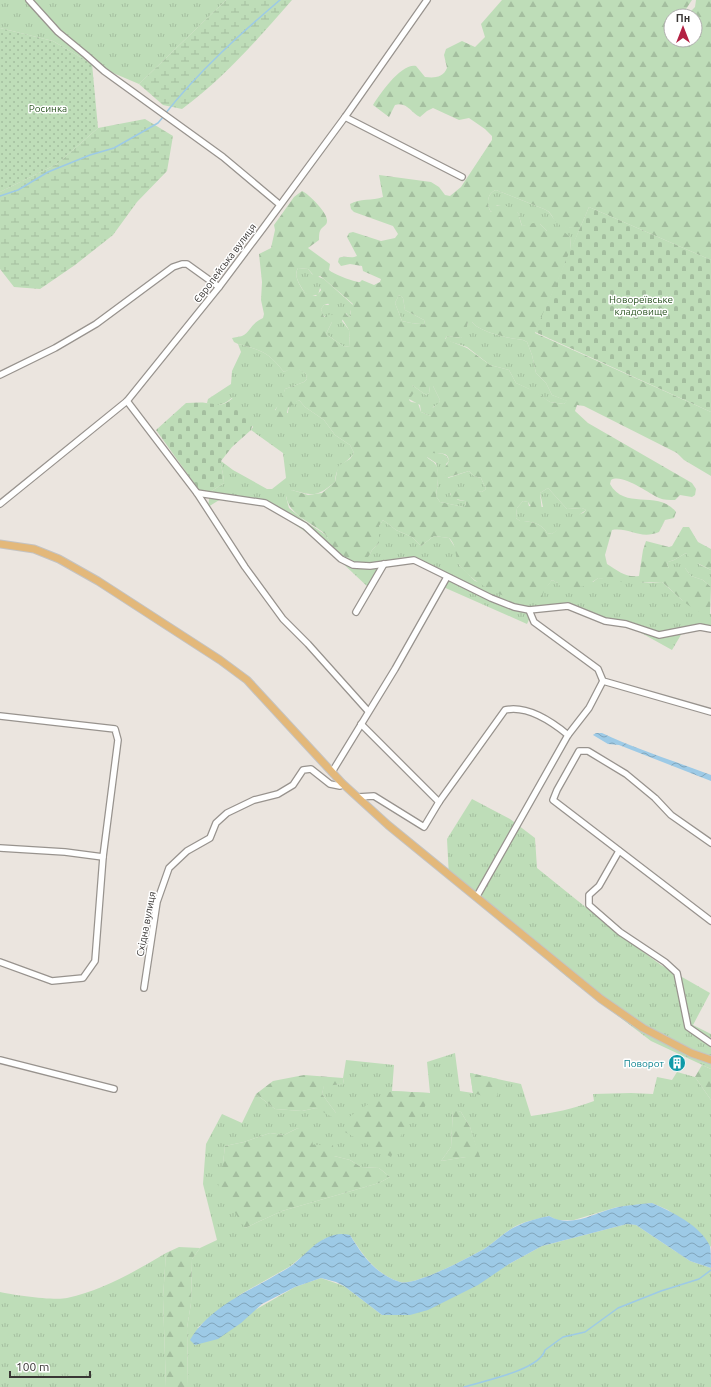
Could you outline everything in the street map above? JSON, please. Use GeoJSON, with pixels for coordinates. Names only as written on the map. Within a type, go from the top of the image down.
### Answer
{"type":"FeatureCollection","features":[{"type":"Feature","properties":{"kind":"main road"},"geometry":{"type":"LineString","coordinates":[[0,544],[34,549],[59,559],[98,581],[220,660],[247,680],[342,783],[388,825],[477,896],[601,999],[643,1028],[690,1053],[711,1060]]}},
{"type":"Feature","properties":{"kind":"street"},"geometry":{"type":"LineString","coordinates":[[29,0],[67,40],[104,71],[223,157],[279,204]]}},
{"type":"Feature","properties":{"kind":"street","name":"Європейська вулиця"},"geometry":{"type":"LineString","coordinates":[[0,504],[127,401],[219,287],[344,117],[427,0]]}},
{"type":"Feature","properties":{"kind":"street"},"geometry":{"type":"LineString","coordinates":[[344,117],[462,177]]}},
{"type":"Feature","properties":{"kind":"street"},"geometry":{"type":"LineString","coordinates":[[0,375],[55,348],[96,324],[173,267],[187,264],[219,287]]}},
{"type":"Feature","properties":{"kind":"street"},"geometry":{"type":"LineString","coordinates":[[127,401],[197,493],[245,567],[282,619],[308,644],[368,711]]}},
{"type":"Feature","properties":{"kind":"street"},"geometry":{"type":"LineString","coordinates":[[197,493],[264,503],[305,526],[341,559],[353,565],[384,564],[407,559],[414,560],[491,598],[514,607],[529,610],[568,606],[605,621],[626,624],[659,635],[700,627],[711,629]]}},
{"type":"Feature","properties":{"kind":"street"},"geometry":{"type":"LineString","coordinates":[[356,612],[384,564]]}},
{"type":"Feature","properties":{"kind":"street"},"geometry":{"type":"LineString","coordinates":[[332,772],[395,669],[447,577]]}},
{"type":"Feature","properties":{"kind":"street"},"geometry":{"type":"LineString","coordinates":[[529,610],[534,622],[598,669],[603,681]]}},
{"type":"Feature","properties":{"kind":"street"},"geometry":{"type":"LineString","coordinates":[[603,681],[711,712]]}},
{"type":"Feature","properties":{"kind":"street"},"geometry":{"type":"LineString","coordinates":[[477,896],[568,735],[589,708],[603,681]]}},
{"type":"Feature","properties":{"kind":"street"},"geometry":{"type":"LineString","coordinates":[[358,797],[374,796],[424,827],[439,802],[505,710],[514,708],[533,713],[568,735]]}},
{"type":"Feature","properties":{"kind":"street"},"geometry":{"type":"LineString","coordinates":[[0,716],[115,729],[118,740],[103,857],[95,961],[83,978],[52,980],[0,962]]}},
{"type":"Feature","properties":{"kind":"street"},"geometry":{"type":"LineString","coordinates":[[361,724],[439,802]]}},
{"type":"Feature","properties":{"kind":"street"},"geometry":{"type":"LineString","coordinates":[[711,843],[671,815],[655,798],[626,774],[588,751],[579,751],[553,800],[711,921]]}},
{"type":"Feature","properties":{"kind":"street","name":"Східна вулиця"},"geometry":{"type":"LineString","coordinates":[[144,988],[157,902],[169,868],[187,851],[210,838],[216,823],[227,813],[254,800],[278,794],[293,785],[303,770],[311,769],[330,784],[340,786],[342,783]]}},
{"type":"Feature","properties":{"kind":"street"},"geometry":{"type":"LineString","coordinates":[[0,848],[65,852],[103,857]]}},
{"type":"Feature","properties":{"kind":"street"},"geometry":{"type":"LineString","coordinates":[[619,851],[599,886],[589,895],[589,905],[620,932],[665,962],[677,973],[688,1027],[711,1043]]}},
{"type":"Feature","properties":{"kind":"street"},"geometry":{"type":"LineString","coordinates":[[0,1060],[114,1089]]}},
{"type":"Feature","properties":{"kind":"green space"},"geometry":{"type":"Polygon","coordinates":[[[0,0],[226,0],[139,84],[92,64],[53,41],[0,28],[0,0]]]}},
{"type":"Feature","properties":{"kind":"green space"},"geometry":{"type":"Polygon","coordinates":[[[226,0],[292,0],[240,58],[197,97],[182,109],[163,105],[139,84],[226,0]]]}},
{"type":"Feature","properties":{"kind":"green space"},"geometry":{"type":"Polygon","coordinates":[[[502,0],[692,0],[687,8],[663,8],[663,48],[703,48],[703,8],[694,8],[696,0],[711,0],[711,260],[589,207],[580,228],[574,228],[557,223],[546,210],[496,190],[489,196],[488,200],[488,206],[491,212],[494,206],[497,205],[504,205],[514,209],[518,213],[522,226],[538,222],[547,231],[563,231],[570,237],[571,250],[535,333],[711,412],[711,476],[684,460],[677,453],[584,406],[577,405],[575,411],[588,423],[692,483],[696,489],[695,495],[692,497],[680,495],[675,500],[667,500],[659,498],[628,481],[622,479],[611,480],[610,484],[616,492],[624,497],[660,502],[669,505],[676,512],[674,518],[665,520],[659,532],[652,534],[646,535],[624,530],[612,530],[605,555],[607,564],[626,575],[639,576],[646,541],[669,547],[672,546],[683,527],[689,527],[698,542],[711,549],[711,570],[691,560],[686,553],[668,562],[667,565],[669,568],[685,568],[691,576],[703,580],[711,587],[710,614],[697,611],[691,607],[662,582],[627,583],[598,578],[581,587],[566,589],[561,588],[558,583],[552,580],[544,591],[542,597],[532,600],[521,600],[509,597],[486,587],[467,573],[458,563],[454,545],[449,538],[434,536],[421,546],[412,537],[396,530],[383,520],[379,526],[379,543],[372,550],[369,556],[364,559],[354,560],[343,556],[334,549],[325,534],[300,517],[290,507],[287,500],[286,493],[292,490],[308,495],[322,493],[335,482],[338,466],[350,459],[354,453],[350,445],[335,435],[324,420],[305,407],[299,400],[288,408],[286,417],[277,418],[275,412],[285,389],[304,382],[307,379],[306,374],[295,367],[284,372],[269,356],[259,350],[238,344],[234,342],[232,338],[245,334],[263,318],[264,314],[261,300],[262,282],[259,254],[271,248],[275,230],[274,225],[294,197],[302,191],[318,204],[327,221],[320,231],[319,240],[308,248],[330,264],[329,270],[335,274],[353,281],[360,282],[362,280],[374,285],[380,282],[381,279],[363,271],[362,266],[350,264],[341,266],[338,262],[339,258],[357,256],[347,237],[349,233],[353,232],[381,241],[395,238],[398,234],[393,226],[354,212],[351,209],[350,204],[358,201],[383,197],[379,175],[431,182],[439,187],[445,195],[450,196],[461,187],[492,140],[492,136],[469,118],[459,120],[433,108],[420,117],[406,106],[399,104],[395,105],[389,117],[373,105],[392,80],[404,69],[410,66],[416,66],[425,77],[441,76],[447,68],[444,55],[446,49],[462,41],[475,47],[485,37],[481,24],[502,0]],[[298,268],[296,274],[298,281],[305,293],[316,296],[323,288],[334,295],[333,302],[324,305],[321,309],[324,317],[331,314],[334,318],[326,334],[343,346],[350,347],[349,330],[338,312],[341,309],[349,317],[351,316],[350,309],[353,304],[320,276],[316,278],[308,269],[298,268]],[[399,295],[395,303],[402,321],[425,324],[424,320],[405,310],[403,298],[399,295]],[[468,322],[465,335],[461,338],[447,336],[445,339],[467,348],[490,365],[509,370],[516,383],[534,391],[550,402],[564,404],[567,401],[552,395],[546,383],[536,373],[527,342],[488,332],[476,326],[472,322],[468,322]],[[412,385],[415,391],[409,400],[411,402],[418,403],[421,412],[431,416],[431,409],[439,403],[440,400],[433,386],[430,386],[429,393],[426,395],[412,385]],[[432,453],[427,457],[434,462],[438,471],[436,496],[440,502],[464,507],[466,505],[465,501],[451,498],[451,492],[462,487],[482,492],[486,489],[481,478],[474,476],[469,471],[446,478],[444,469],[449,461],[445,454],[432,453]],[[548,488],[540,493],[542,512],[533,510],[528,502],[523,501],[517,508],[516,518],[520,521],[528,521],[539,525],[547,533],[552,534],[574,516],[583,513],[586,510],[582,508],[567,509],[548,488]]]}},
{"type":"Feature","properties":{"kind":"green space","name":"Росинка"},"geometry":{"type":"Polygon","coordinates":[[[0,28],[53,41],[92,64],[98,128],[57,164],[0,192],[0,28]]]}},
{"type":"Feature","properties":{"kind":"green space"},"geometry":{"type":"Polygon","coordinates":[[[145,119],[173,136],[167,171],[137,202],[113,235],[75,265],[40,289],[14,287],[0,269],[0,192],[57,164],[98,128],[145,119]]]}},
{"type":"Feature","properties":{"kind":"green space"},"geometry":{"type":"Polygon","coordinates":[[[496,190],[546,210],[555,220],[564,226],[580,228],[571,250],[570,237],[560,231],[547,231],[540,224],[522,226],[518,213],[510,208],[497,205],[491,212],[488,206],[488,200],[489,196],[496,190]]]}},
{"type":"Feature","properties":{"kind":"green space","name":"Новореївське кладовище"},"geometry":{"type":"Polygon","coordinates":[[[589,207],[711,260],[711,412],[535,332],[589,207]]]}},
{"type":"Feature","properties":{"kind":"green space"},"geometry":{"type":"Polygon","coordinates":[[[298,268],[308,269],[312,274],[324,279],[353,305],[350,311],[351,316],[349,317],[346,313],[342,321],[349,330],[350,347],[343,346],[326,334],[332,322],[323,315],[321,309],[324,305],[329,305],[320,288],[318,295],[309,295],[305,293],[299,284],[296,274],[298,268]]]}},
{"type":"Feature","properties":{"kind":"green space"},"geometry":{"type":"Polygon","coordinates":[[[399,295],[403,298],[405,310],[424,320],[425,324],[402,321],[395,303],[399,295]]]}},
{"type":"Feature","properties":{"kind":"green space"},"geometry":{"type":"Polygon","coordinates":[[[468,322],[472,322],[476,326],[488,332],[527,342],[536,373],[546,383],[552,395],[568,401],[564,404],[550,402],[516,383],[509,370],[490,365],[467,347],[445,340],[447,336],[461,338],[468,322]]]}},
{"type":"Feature","properties":{"kind":"green space"},"geometry":{"type":"Polygon","coordinates":[[[238,344],[259,350],[269,356],[284,372],[295,366],[306,374],[307,379],[304,382],[285,389],[283,398],[275,410],[288,413],[290,406],[299,400],[305,407],[324,420],[335,435],[350,445],[354,453],[339,467],[335,482],[324,490],[319,493],[311,494],[292,490],[286,497],[289,508],[306,522],[326,535],[332,546],[344,557],[369,556],[372,550],[379,543],[379,526],[383,520],[396,530],[412,537],[421,546],[434,536],[449,538],[456,549],[459,565],[475,581],[541,597],[543,591],[552,580],[558,583],[593,582],[598,578],[649,583],[662,582],[682,600],[711,614],[711,630],[685,628],[672,650],[636,630],[605,623],[568,607],[534,609],[527,624],[441,586],[444,578],[414,559],[403,557],[391,563],[381,573],[370,589],[319,541],[259,500],[224,497],[208,507],[210,492],[224,483],[221,461],[233,470],[267,489],[272,489],[286,478],[283,453],[251,430],[253,427],[232,398],[220,405],[207,403],[208,399],[231,384],[232,371],[241,352],[238,344]]]}},
{"type":"Feature","properties":{"kind":"green space"},"geometry":{"type":"Polygon","coordinates":[[[412,385],[426,395],[429,393],[430,386],[433,386],[440,400],[439,404],[433,407],[431,416],[421,412],[420,405],[409,399],[413,388],[412,385]]]}},
{"type":"Feature","properties":{"kind":"green space"},"geometry":{"type":"Polygon","coordinates":[[[233,398],[254,419],[251,430],[232,447],[221,461],[224,483],[210,492],[199,490],[156,430],[186,403],[220,405],[233,398]]]}},
{"type":"Feature","properties":{"kind":"green space"},"geometry":{"type":"Polygon","coordinates":[[[430,453],[442,454],[448,458],[449,461],[446,464],[448,478],[469,471],[474,476],[481,478],[486,489],[482,492],[460,488],[450,494],[458,500],[465,501],[466,506],[464,507],[440,502],[436,496],[438,480],[437,467],[436,463],[427,457],[430,453]]]}},
{"type":"Feature","properties":{"kind":"green space"},"geometry":{"type":"Polygon","coordinates":[[[548,488],[567,509],[582,508],[586,510],[552,534],[547,533],[539,525],[528,521],[520,521],[516,518],[517,508],[523,501],[528,502],[529,506],[543,507],[540,493],[548,488]]]}},
{"type":"Feature","properties":{"kind":"green space"},"geometry":{"type":"Polygon","coordinates":[[[686,553],[700,565],[711,570],[711,587],[703,580],[691,576],[685,568],[669,568],[667,565],[668,562],[686,553]]]}},
{"type":"Feature","properties":{"kind":"green space"},"geometry":{"type":"Polygon","coordinates":[[[472,799],[510,819],[535,838],[537,868],[619,934],[661,965],[710,993],[693,1025],[711,1034],[711,1069],[651,1041],[572,981],[449,877],[447,839],[472,799]]]}},
{"type":"Feature","properties":{"kind":"green space"},"geometry":{"type":"Polygon","coordinates":[[[455,1053],[460,1091],[473,1093],[470,1073],[521,1084],[531,1116],[547,1114],[586,1104],[594,1101],[593,1094],[653,1094],[657,1077],[672,1080],[677,1072],[695,1077],[711,1100],[711,1247],[703,1237],[668,1210],[652,1203],[617,1207],[574,1220],[557,1220],[549,1216],[527,1222],[514,1227],[487,1247],[457,1263],[417,1280],[407,1282],[400,1282],[391,1279],[377,1269],[365,1257],[350,1235],[324,1239],[289,1267],[241,1294],[197,1328],[255,1310],[295,1287],[321,1278],[344,1286],[382,1315],[509,1264],[542,1246],[627,1224],[636,1225],[690,1261],[711,1268],[711,1387],[188,1387],[187,1328],[191,1303],[192,1259],[200,1248],[217,1240],[203,1184],[206,1144],[222,1114],[242,1123],[256,1094],[275,1109],[302,1111],[316,1108],[336,1113],[322,1094],[324,1085],[344,1084],[343,1078],[346,1060],[394,1065],[392,1091],[430,1093],[427,1062],[455,1053]],[[453,1110],[451,1147],[441,1161],[466,1157],[479,1157],[470,1127],[461,1112],[453,1110]],[[298,1128],[284,1135],[270,1133],[244,1142],[225,1146],[223,1163],[245,1228],[282,1211],[379,1183],[390,1177],[379,1168],[361,1167],[350,1160],[334,1156],[313,1145],[298,1128]]]}},
{"type":"Feature","properties":{"kind":"green space"},"geometry":{"type":"Polygon","coordinates":[[[702,1065],[711,1069],[711,1100],[695,1077],[702,1065]]]}},
{"type":"Feature","properties":{"kind":"green space"},"geometry":{"type":"Polygon","coordinates":[[[470,1073],[498,1079],[497,1100],[473,1093],[470,1073]]]}},
{"type":"Feature","properties":{"kind":"green space"},"geometry":{"type":"Polygon","coordinates":[[[304,1075],[343,1078],[344,1084],[324,1086],[322,1094],[336,1113],[332,1117],[316,1108],[302,1111],[275,1109],[256,1094],[273,1081],[304,1075]]]}},
{"type":"Feature","properties":{"kind":"green space"},"geometry":{"type":"Polygon","coordinates":[[[392,1091],[430,1093],[422,1114],[405,1127],[391,1157],[343,1131],[349,1117],[382,1095],[392,1091]]]}},
{"type":"Feature","properties":{"kind":"green space"},"geometry":{"type":"Polygon","coordinates":[[[453,1109],[461,1112],[470,1127],[480,1157],[466,1157],[441,1161],[451,1147],[453,1109]]]}},
{"type":"Feature","properties":{"kind":"green space"},"geometry":{"type":"Polygon","coordinates":[[[298,1128],[311,1134],[313,1145],[333,1145],[334,1156],[350,1160],[361,1167],[379,1168],[390,1177],[379,1183],[282,1211],[245,1228],[218,1187],[225,1146],[244,1142],[270,1133],[284,1135],[298,1128]]]}},
{"type":"Feature","properties":{"kind":"green space"},"geometry":{"type":"Polygon","coordinates":[[[179,1247],[200,1248],[192,1259],[191,1303],[187,1328],[188,1387],[166,1387],[163,1298],[166,1253],[179,1247]]]}},
{"type":"Feature","properties":{"kind":"green space"},"geometry":{"type":"Polygon","coordinates":[[[166,1253],[163,1298],[166,1387],[0,1387],[0,1292],[24,1296],[61,1299],[80,1295],[106,1285],[166,1253]]]}},
{"type":"Feature","properties":{"kind":"water"},"geometry":{"type":"Polygon","coordinates":[[[596,733],[602,733],[711,775],[711,781],[619,745],[608,744],[593,735],[596,733]]]}},
{"type":"Feature","properties":{"kind":"water"},"geometry":{"type":"Polygon","coordinates":[[[652,1203],[685,1220],[700,1232],[710,1246],[711,1268],[690,1261],[636,1225],[627,1224],[542,1246],[509,1264],[478,1285],[428,1310],[410,1315],[382,1315],[344,1286],[321,1278],[295,1287],[262,1304],[241,1323],[218,1339],[195,1345],[190,1340],[209,1317],[221,1307],[288,1268],[316,1244],[332,1236],[341,1234],[350,1235],[370,1263],[383,1274],[400,1282],[407,1282],[430,1275],[469,1257],[487,1247],[513,1228],[529,1221],[549,1216],[558,1220],[575,1220],[618,1207],[652,1203]]]}},
{"type":"Feature","properties":{"kind":"waterway"},"geometry":{"type":"LineString","coordinates":[[165,114],[178,98],[220,54],[280,0]]}},
{"type":"Feature","properties":{"kind":"waterway"},"geometry":{"type":"LineString","coordinates":[[0,196],[18,190],[48,172],[90,155],[114,148],[158,123],[163,117]]}},
{"type":"Feature","properties":{"kind":"waterway"},"geometry":{"type":"LineString","coordinates":[[464,1387],[510,1374],[522,1369],[541,1357],[545,1350],[563,1337],[585,1332],[618,1308],[661,1291],[699,1279],[711,1270]]}},
{"type":"Feature","properties":{"kind":"place","name":"Поворот"},"geometry":{"type":"Point","coordinates":[677,1063]}}]}
